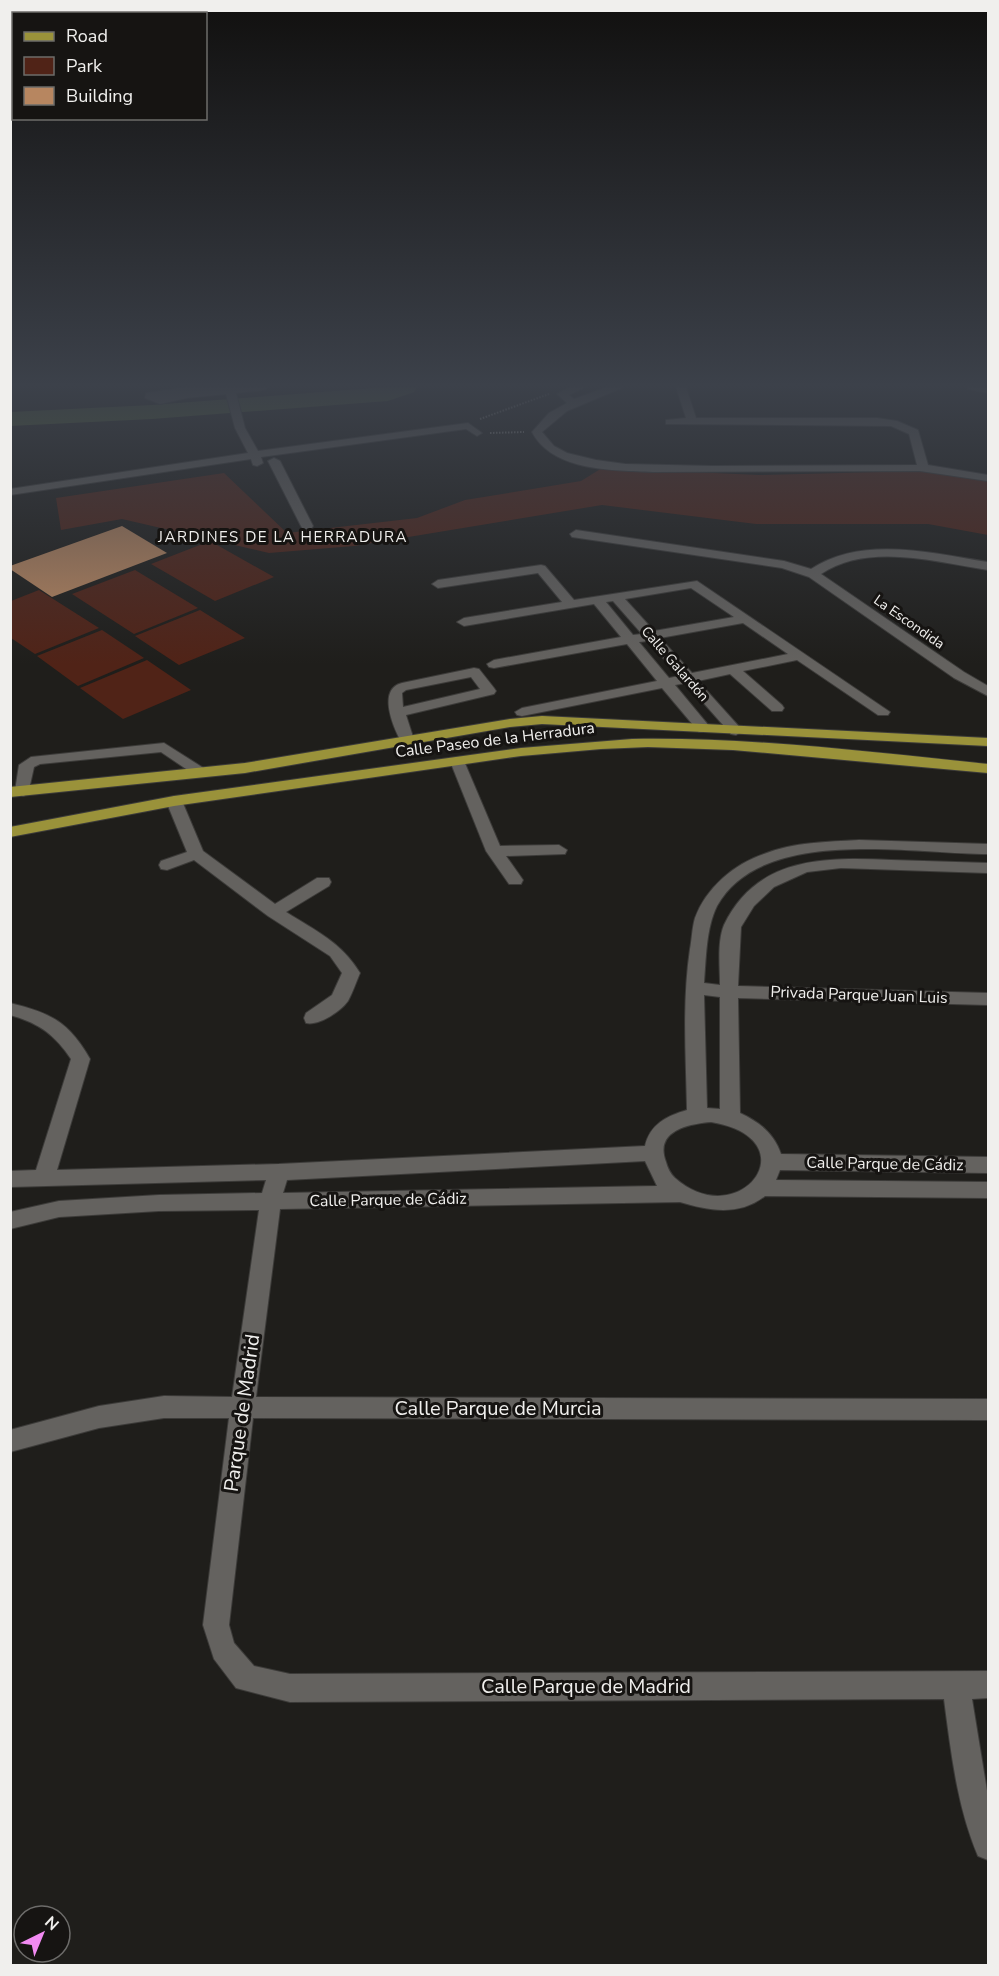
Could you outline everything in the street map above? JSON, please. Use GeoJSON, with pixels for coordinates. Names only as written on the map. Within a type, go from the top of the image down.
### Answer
{"type":"FeatureCollection","features":[{"type":"Feature","properties":{"kind":"main road","name":"Calle Paseo de la Herradura"},"geometry":{"type":"LineString","coordinates":[[14,793],[257,766],[516,718],[736,731],[988,742]]}},
{"type":"Feature","properties":{"kind":"main road"},"geometry":{"type":"LineString","coordinates":[[516,718],[529,734],[530,740],[521,752]]}},
{"type":"Feature","properties":{"kind":"main road"},"geometry":{"type":"LineString","coordinates":[[570,720],[557,730],[558,736],[575,747]]}},
{"type":"Feature","properties":{"kind":"main road","name":"Calle Paseo de la Herradura"},"geometry":{"type":"LineString","coordinates":[[12,832],[174,801],[521,752],[575,747],[648,743],[744,746],[988,769]]}},
{"type":"Feature","properties":{"kind":"street"},"geometry":{"type":"LineString","coordinates":[[10,492],[105,479]]}},
{"type":"Feature","properties":{"kind":"street"},"geometry":{"type":"LineString","coordinates":[[10,501],[138,479]]}},
{"type":"Feature","properties":{"kind":"street"},"geometry":{"type":"LineString","coordinates":[[283,479],[307,525]]}},
{"type":"Feature","properties":{"kind":"street","name":"La Escondida"},"geometry":{"type":"LineString","coordinates":[[576,534],[784,565],[813,574],[959,675],[988,692]]}},
{"type":"Feature","properties":{"kind":"street"},"geometry":{"type":"LineString","coordinates":[[813,574],[843,557],[862,554],[936,558],[988,566]]}},
{"type":"Feature","properties":{"kind":"street"},"geometry":{"type":"LineString","coordinates":[[438,584],[541,569],[571,604]]}},
{"type":"Feature","properties":{"kind":"street"},"geometry":{"type":"LineString","coordinates":[[464,622],[693,584],[883,712]]}},
{"type":"Feature","properties":{"kind":"street","name":"Calle Galardón"},"geometry":{"type":"LineString","coordinates":[[616,597],[736,731]]}},
{"type":"Feature","properties":{"kind":"street","name":"Calle Galardón"},"geometry":{"type":"LineString","coordinates":[[597,600],[704,729]]}},
{"type":"Feature","properties":{"kind":"street"},"geometry":{"type":"LineString","coordinates":[[494,664],[746,619]]}},
{"type":"Feature","properties":{"kind":"street"},"geometry":{"type":"LineString","coordinates":[[516,718],[688,678],[799,656]]}},
{"type":"Feature","properties":{"kind":"street"},"geometry":{"type":"LineString","coordinates":[[732,669],[777,708]]}},
{"type":"Feature","properties":{"kind":"street"},"geometry":{"type":"LineString","coordinates":[[399,712],[489,691],[474,672],[402,687],[394,696],[407,740]]}},
{"type":"Feature","properties":{"kind":"street"},"geometry":{"type":"LineString","coordinates":[[14,793],[27,765],[36,760],[164,747],[200,772]]}},
{"type":"Feature","properties":{"kind":"street"},"geometry":{"type":"LineString","coordinates":[[457,761],[494,851],[514,880]]}},
{"type":"Feature","properties":{"kind":"street"},"geometry":{"type":"LineString","coordinates":[[174,801],[196,854],[274,912],[336,952],[351,973],[340,999],[313,1018]]}},
{"type":"Feature","properties":{"kind":"street"},"geometry":{"type":"LineString","coordinates":[[697,1113],[696,988],[704,917],[719,891],[742,871],[781,853],[834,846],[988,849]]}},
{"type":"Feature","properties":{"kind":"street"},"geometry":{"type":"LineString","coordinates":[[494,851],[559,849]]}},
{"type":"Feature","properties":{"kind":"street"},"geometry":{"type":"LineString","coordinates":[[166,865],[196,854]]}},
{"type":"Feature","properties":{"kind":"street"},"geometry":{"type":"LineString","coordinates":[[730,1117],[729,956],[732,927],[747,902],[768,883],[804,867],[841,863],[988,868]]}},
{"type":"Feature","properties":{"kind":"street"},"geometry":{"type":"LineString","coordinates":[[274,912],[323,882]]}},
{"type":"Feature","properties":{"kind":"street","name":"Privada Parque Juan Luis"},"geometry":{"type":"LineString","coordinates":[[696,988],[729,992],[988,999]]}},
{"type":"Feature","properties":{"kind":"street"},"geometry":{"type":"LineString","coordinates":[[10,1009],[38,1016],[64,1032],[81,1059],[44,1178]]}},
{"type":"Feature","properties":{"kind":"street"},"geometry":{"type":"LineString","coordinates":[[680,1194],[660,1175],[653,1153],[658,1134],[675,1120],[697,1113],[730,1117],[751,1127],[766,1144],[772,1162],[762,1188]]}},
{"type":"Feature","properties":{"kind":"street","name":"Calle Parque de Cádiz"},"geometry":{"type":"LineString","coordinates":[[10,1179],[279,1172],[653,1153]]}},
{"type":"Feature","properties":{"kind":"street","name":"Calle Parque de Cádiz"},"geometry":{"type":"LineString","coordinates":[[772,1162],[988,1165]]}},
{"type":"Feature","properties":{"kind":"street","name":"Parque de Madrid"},"geometry":{"type":"LineString","coordinates":[[216,1625],[222,1561],[270,1202],[279,1172]]}},
{"type":"Feature","properties":{"kind":"street","name":"Calle Parque de Cádiz"},"geometry":{"type":"LineString","coordinates":[[10,1221],[59,1209],[159,1203],[680,1194],[709,1203],[740,1201],[762,1188],[988,1190]]}},
{"type":"Feature","properties":{"kind":"street","name":"Calle Parque de Murcia"},"geometry":{"type":"LineString","coordinates":[[10,1441],[99,1417],[164,1407],[988,1410]]}},
{"type":"Feature","properties":{"kind":"street","name":"Calle Parque de Madrid"},"geometry":{"type":"LineString","coordinates":[[216,1625],[223,1650],[246,1678],[290,1688],[988,1685]]}},
{"type":"Feature","properties":{"kind":"street"},"geometry":{"type":"LineString","coordinates":[[956,1685],[965,1756],[981,1826],[988,1846]]}},
{"type":"Feature","properties":{"kind":"green space"},"geometry":{"type":"Polygon","coordinates":[[[182,479],[231,479],[287,533],[417,518],[465,500],[581,481],[976,479],[988,481],[988,535],[928,524],[756,524],[602,505],[354,546],[269,553],[122,519],[61,530],[56,498],[182,479]]]}},
{"type":"Feature","properties":{"kind":"green space"},"geometry":{"type":"Polygon","coordinates":[[[210,541],[274,577],[215,601],[151,564],[210,541]]]}},
{"type":"Feature","properties":{"kind":"green space"},"geometry":{"type":"Polygon","coordinates":[[[135,570],[198,608],[134,634],[72,594],[135,570]]]}},
{"type":"Feature","properties":{"kind":"green space"},"geometry":{"type":"Polygon","coordinates":[[[39,590],[99,628],[35,654],[11,638],[11,601],[39,590]]]}},
{"type":"Feature","properties":{"kind":"green space"},"geometry":{"type":"Polygon","coordinates":[[[200,610],[245,638],[179,665],[135,636],[200,610]]]}},
{"type":"Feature","properties":{"kind":"green space"},"geometry":{"type":"Polygon","coordinates":[[[102,630],[144,658],[78,686],[37,656],[102,630]]]}},
{"type":"Feature","properties":{"kind":"green space"},"geometry":{"type":"Polygon","coordinates":[[[147,660],[191,690],[123,719],[80,688],[147,660]]]}},
{"type":"Feature","properties":{"kind":"building"},"geometry":{"type":"Polygon","coordinates":[[[122,526],[167,553],[52,597],[10,569],[10,566],[122,526]]]}},
{"type":"Feature","properties":{"kind":"district","name":"JARDINES DE LA HERRADURA"},"geometry":{"type":"Point","coordinates":[283,537]}}]}
